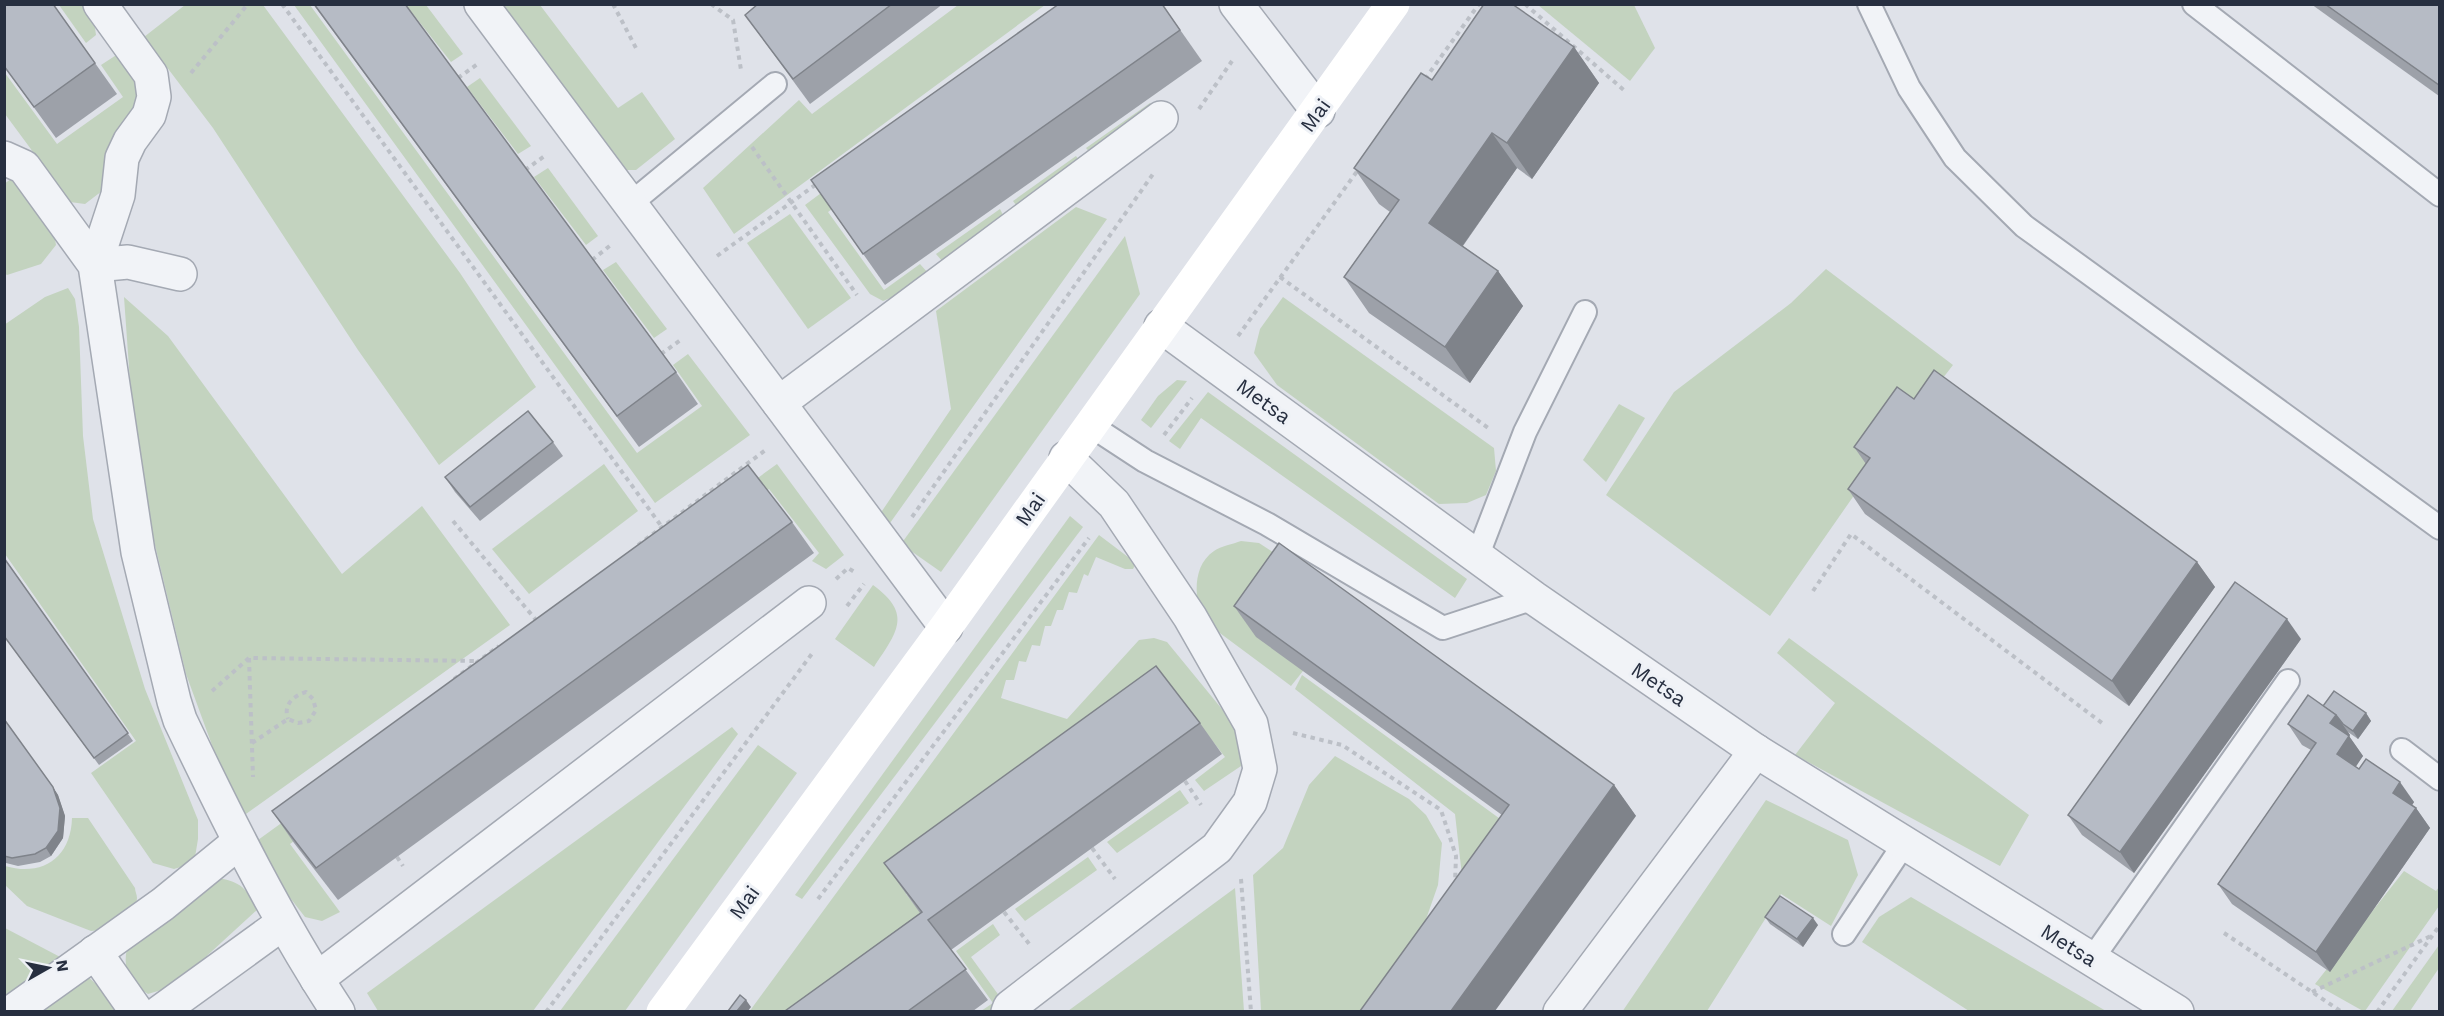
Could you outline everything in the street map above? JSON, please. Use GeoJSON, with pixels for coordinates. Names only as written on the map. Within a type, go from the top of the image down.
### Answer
{"type":"FeatureCollection","features":[{"type":"Feature","properties":{"kind":"street"},"geometry":{"type":"LineString","coordinates":[[100,4],[152,75],[154,98],[149,116],[130,141],[123,158],[118,195],[95,265],[138,552],[180,720],[239,842],[283,923],[338,1011]]}},
{"type":"Feature","properties":{"kind":"street"},"geometry":{"type":"LineString","coordinates":[[482,4],[946,627]]}},
{"type":"Feature","properties":{"kind":"street","name":"Mai"},"geometry":{"type":"LineString","coordinates":[[663,1011],[946,627],[1393,4]]}},
{"type":"Feature","properties":{"kind":"street"},"geometry":{"type":"LineString","coordinates":[[1246,17],[1318,111]]}},
{"type":"Feature","properties":{"kind":"street"},"geometry":{"type":"LineString","coordinates":[[788,415],[880,328],[1161,118]]}},
{"type":"Feature","properties":{"kind":"street"},"geometry":{"type":"LineString","coordinates":[[4,159],[24,167],[95,265]]}},
{"type":"Feature","properties":{"kind":"street"},"geometry":{"type":"LineString","coordinates":[[95,265],[128,262],[180,274]]}},
{"type":"Feature","properties":{"kind":"street","name":"Metsa"},"geometry":{"type":"LineString","coordinates":[[1161,326],[1534,598],[1756,751],[2177,1011]]}},
{"type":"Feature","properties":{"kind":"street"},"geometry":{"type":"LineString","coordinates":[[1008,1011],[1010,1007],[1217,848],[1250,802],[1260,769],[1251,724],[1190,617],[1114,504],[1066,458]]}},
{"type":"Feature","properties":{"kind":"street"},"geometry":{"type":"LineString","coordinates":[[317,979],[809,603]]}},
{"type":"Feature","properties":{"kind":"street"},"geometry":{"type":"LineString","coordinates":[[1560,1011],[1756,751]]}},
{"type":"Feature","properties":{"kind":"street"},"geometry":{"type":"LineString","coordinates":[[12,1011],[164,904],[239,842]]}},
{"type":"Feature","properties":{"kind":"street"},"geometry":{"type":"LineString","coordinates":[[160,1011],[283,923]]}},
{"type":"Feature","properties":{"kind":"street"},"geometry":{"type":"LineString","coordinates":[[95,952],[138,1011]]}},
{"type":"Feature","properties":{"kind":"lane"},"geometry":{"type":"LineString","coordinates":[[1869,4],[1909,88],[1955,158],[2024,226],[2439,528]]}},
{"type":"Feature","properties":{"kind":"lane"},"geometry":{"type":"LineString","coordinates":[[2194,4],[2439,195]]}},
{"type":"Feature","properties":{"kind":"lane"},"geometry":{"type":"LineString","coordinates":[[630,204],[775,84]]}},
{"type":"Feature","properties":{"kind":"lane"},"geometry":{"type":"LineString","coordinates":[[1477,557],[1518,450],[1585,312]]}},
{"type":"Feature","properties":{"kind":"lane"},"geometry":{"type":"LineString","coordinates":[[1090,425],[1145,461],[1267,524],[1443,628],[1534,598]]}},
{"type":"Feature","properties":{"kind":"lane"},"geometry":{"type":"LineString","coordinates":[[2092,959],[2288,681]]}},
{"type":"Feature","properties":{"kind":"lane"},"geometry":{"type":"LineString","coordinates":[[2402,750],[2439,779]]}},
{"type":"Feature","properties":{"kind":"lane"},"geometry":{"type":"LineString","coordinates":[[1844,934],[1904,844]]}},
{"type":"Feature","properties":{"kind":"path"},"geometry":{"type":"LineString","coordinates":[[154,98],[175,92],[248,4]]}},
{"type":"Feature","properties":{"kind":"path"},"geometry":{"type":"LineString","coordinates":[[282,4],[662,527]]}},
{"type":"Feature","properties":{"kind":"path"},"geometry":{"type":"LineString","coordinates":[[613,4],[637,50]]}},
{"type":"Feature","properties":{"kind":"path"},"geometry":{"type":"LineString","coordinates":[[711,4],[733,20],[740,114],[792,203],[880,328]]}},
{"type":"Feature","properties":{"kind":"path"},"geometry":{"type":"LineString","coordinates":[[1525,4],[1626,92]]}},
{"type":"Feature","properties":{"kind":"path"},"geometry":{"type":"LineString","coordinates":[[1196,113],[1246,17]]}},
{"type":"Feature","properties":{"kind":"path"},"geometry":{"type":"LineString","coordinates":[[458,78],[484,60]]}},
{"type":"Feature","properties":{"kind":"path"},"geometry":{"type":"LineString","coordinates":[[525,170],[552,151]]}},
{"type":"Feature","properties":{"kind":"path"},"geometry":{"type":"LineString","coordinates":[[842,614],[890,551],[1153,174]]}},
{"type":"Feature","properties":{"kind":"path"},"geometry":{"type":"LineString","coordinates":[[686,279],[820,182]]}},
{"type":"Feature","properties":{"kind":"path"},"geometry":{"type":"LineString","coordinates":[[592,260],[618,239]]}},
{"type":"Feature","properties":{"kind":"path"},"geometry":{"type":"LineString","coordinates":[[1280,277],[1518,450]]}},
{"type":"Feature","properties":{"kind":"path"},"geometry":{"type":"LineString","coordinates":[[661,354],[689,334]]}},
{"type":"Feature","properties":{"kind":"path"},"geometry":{"type":"LineString","coordinates":[[633,549],[662,527],[788,415]]}},
{"type":"Feature","properties":{"kind":"path"},"geometry":{"type":"LineString","coordinates":[[453,521],[536,620]]}},
{"type":"Feature","properties":{"kind":"path"},"geometry":{"type":"LineString","coordinates":[[1813,591],[1851,534],[2102,723]]}},
{"type":"Feature","properties":{"kind":"path"},"geometry":{"type":"LineString","coordinates":[[526,627],[546,613]]}},
{"type":"Feature","properties":{"kind":"path"},"geometry":{"type":"LineString","coordinates":[[449,682],[507,641]]}},
{"type":"Feature","properties":{"kind":"path"},"geometry":{"type":"LineString","coordinates":[[546,1011],[815,649]]}},
{"type":"Feature","properties":{"kind":"path"},"geometry":{"type":"LineString","coordinates":[[180,720],[249,658],[477,661]]}},
{"type":"Feature","properties":{"kind":"path"},"geometry":{"type":"LineString","coordinates":[[249,658],[254,787]]}},
{"type":"Feature","properties":{"kind":"path"},"geometry":{"type":"LineString","coordinates":[[306,692],[313,699],[316,710],[309,721],[298,723],[288,719],[286,712],[288,704],[298,695],[306,692]]}},
{"type":"Feature","properties":{"kind":"path"},"geometry":{"type":"LineString","coordinates":[[252,743],[288,719]]}},
{"type":"Feature","properties":{"kind":"path"},"geometry":{"type":"LineString","coordinates":[[1251,724],[1342,745],[1441,810],[1456,856],[1455,890]]}},
{"type":"Feature","properties":{"kind":"path"},"geometry":{"type":"LineString","coordinates":[[1236,822],[1251,1011]]}},
{"type":"Feature","properties":{"kind":"path"},"geometry":{"type":"LineString","coordinates":[[2377,1011],[2439,925]]}},
{"type":"Feature","properties":{"kind":"path"},"geometry":{"type":"LineString","coordinates":[[2224,933],[2342,1011]]}},
{"type":"Feature","properties":{"kind":"path"},"geometry":{"type":"LineString","coordinates":[[2312,992],[2431,936]]}},
{"type":"Feature","properties":{"kind":"green space"},"geometry":{"type":"Polygon","coordinates":[[[59,5],[86,5],[93,14],[96,35],[86,43],[59,5]]]}},
{"type":"Feature","properties":{"kind":"green space"},"geometry":{"type":"Polygon","coordinates":[[[185,5],[263,5],[460,273],[536,387],[439,465],[358,350],[213,128],[144,37],[185,5]]]}},
{"type":"Feature","properties":{"kind":"green space"},"geometry":{"type":"Polygon","coordinates":[[[294,5],[310,5],[637,453],[702,406],[673,365],[688,354],[750,435],[655,503],[294,5]]]}},
{"type":"Feature","properties":{"kind":"green space"},"geometry":{"type":"Polygon","coordinates":[[[406,5],[426,5],[463,54],[451,62],[406,5]]]}},
{"type":"Feature","properties":{"kind":"green space"},"geometry":{"type":"Polygon","coordinates":[[[496,5],[540,5],[618,108],[642,92],[675,139],[636,170],[622,170],[496,5]]]}},
{"type":"Feature","properties":{"kind":"green space"},"geometry":{"type":"Polygon","coordinates":[[[958,5],[1045,5],[734,234],[703,188],[799,100],[812,114],[958,5]]]}},
{"type":"Feature","properties":{"kind":"green space"},"geometry":{"type":"Polygon","coordinates":[[[1073,5],[1118,5],[828,212],[884,290],[920,264],[928,273],[893,297],[883,301],[870,294],[805,205],[1073,5]]]}},
{"type":"Feature","properties":{"kind":"green space"},"geometry":{"type":"Polygon","coordinates":[[[1538,5],[1634,5],[1655,48],[1630,81],[1538,5]]]}},
{"type":"Feature","properties":{"kind":"green space"},"geometry":{"type":"Polygon","coordinates":[[[121,52],[145,88],[143,109],[120,129],[106,151],[102,191],[85,204],[70,202],[5,114],[5,73],[57,144],[123,97],[101,65],[121,52]]]}},
{"type":"Feature","properties":{"kind":"green space"},"geometry":{"type":"Polygon","coordinates":[[[480,78],[531,146],[518,154],[467,87],[480,78]]]}},
{"type":"Feature","properties":{"kind":"green space"},"geometry":{"type":"Polygon","coordinates":[[[1150,103],[1156,112],[1093,156],[1086,148],[1150,103]]]}},
{"type":"Feature","properties":{"kind":"green space"},"geometry":{"type":"Polygon","coordinates":[[[1076,156],[1082,165],[1019,209],[1013,201],[1076,156]]]}},
{"type":"Feature","properties":{"kind":"green space"},"geometry":{"type":"Polygon","coordinates":[[[548,168],[598,236],[586,245],[534,177],[548,168]]]}},
{"type":"Feature","properties":{"kind":"green space"},"geometry":{"type":"Polygon","coordinates":[[[11,179],[54,233],[56,245],[41,264],[7,275],[4,273],[4,184],[11,179]]]}},
{"type":"Feature","properties":{"kind":"green space"},"geometry":{"type":"Polygon","coordinates":[[[1076,207],[1107,219],[885,530],[882,511],[951,409],[936,311],[1076,207]]]}},
{"type":"Feature","properties":{"kind":"green space"},"geometry":{"type":"Polygon","coordinates":[[[1000,209],[1005,219],[943,262],[936,254],[1000,209]]]}},
{"type":"Feature","properties":{"kind":"green space"},"geometry":{"type":"Polygon","coordinates":[[[790,214],[851,298],[808,329],[747,243],[790,214]]]}},
{"type":"Feature","properties":{"kind":"green space"},"geometry":{"type":"Polygon","coordinates":[[[1125,236],[1140,294],[941,572],[901,544],[1125,236]]]}},
{"type":"Feature","properties":{"kind":"green space"},"geometry":{"type":"Polygon","coordinates":[[[616,262],[667,329],[654,338],[603,270],[616,262]]]}},
{"type":"Feature","properties":{"kind":"green space"},"geometry":{"type":"Polygon","coordinates":[[[1826,269],[1953,365],[1871,471],[1770,616],[1606,495],[1674,392],[1791,303],[1826,269]]]}},
{"type":"Feature","properties":{"kind":"green space"},"geometry":{"type":"Polygon","coordinates":[[[68,288],[75,299],[79,327],[83,436],[93,519],[145,689],[198,820],[194,863],[174,869],[153,863],[91,773],[136,741],[5,554],[4,325],[45,297],[68,288]]]}},
{"type":"Feature","properties":{"kind":"green space"},"geometry":{"type":"Polygon","coordinates":[[[124,297],[168,336],[342,574],[422,506],[510,625],[239,819],[186,674],[136,466],[124,297]]]}},
{"type":"Feature","properties":{"kind":"green space"},"geometry":{"type":"Polygon","coordinates":[[[1283,297],[1494,448],[1496,471],[1486,495],[1467,503],[1439,504],[1277,385],[1254,353],[1260,329],[1283,297]]]}},
{"type":"Feature","properties":{"kind":"green space"},"geometry":{"type":"Polygon","coordinates":[[[1177,380],[1187,381],[1151,428],[1141,420],[1158,396],[1177,380]]]}},
{"type":"Feature","properties":{"kind":"green space"},"geometry":{"type":"Polygon","coordinates":[[[1208,392],[1467,579],[1455,598],[1201,418],[1180,449],[1169,441],[1208,392]]]}},
{"type":"Feature","properties":{"kind":"green space"},"geometry":{"type":"Polygon","coordinates":[[[1619,404],[1645,418],[1606,482],[1583,460],[1619,404]]]}},
{"type":"Feature","properties":{"kind":"green space"},"geometry":{"type":"Polygon","coordinates":[[[604,464],[638,511],[529,594],[492,549],[604,464]]]}},
{"type":"Feature","properties":{"kind":"green space"},"geometry":{"type":"Polygon","coordinates":[[[777,464],[844,555],[826,569],[812,561],[819,553],[769,489],[290,844],[340,912],[322,921],[305,917],[256,854],[258,840],[777,464]]]}},
{"type":"Feature","properties":{"kind":"green space"},"geometry":{"type":"Polygon","coordinates":[[[1070,516],[1083,527],[802,899],[795,895],[1070,516]]]}},
{"type":"Feature","properties":{"kind":"green space"},"geometry":{"type":"Polygon","coordinates":[[[1099,535],[1136,563],[1133,569],[1125,569],[1096,557],[1088,576],[1084,574],[1077,593],[1069,592],[1063,610],[1057,610],[1051,626],[1045,626],[1040,646],[1032,645],[1026,662],[1019,661],[1014,680],[1006,680],[1001,698],[1067,719],[1139,640],[1154,638],[1167,642],[1235,725],[1244,764],[1204,791],[1195,780],[1225,757],[1178,697],[906,894],[944,943],[850,1011],[749,1012],[1099,535]]]}},
{"type":"Feature","properties":{"kind":"green space"},"geometry":{"type":"Polygon","coordinates":[[[1241,541],[1259,543],[1282,558],[1303,671],[1291,686],[1201,619],[1197,601],[1197,582],[1202,565],[1207,557],[1217,549],[1241,541]]]}},
{"type":"Feature","properties":{"kind":"green space"},"geometry":{"type":"Polygon","coordinates":[[[873,585],[894,606],[897,615],[894,634],[874,667],[835,639],[873,585]]]}},
{"type":"Feature","properties":{"kind":"green space"},"geometry":{"type":"Polygon","coordinates":[[[1789,638],[2029,815],[2000,866],[1795,755],[1835,703],[1777,653],[1789,638]]]}},
{"type":"Feature","properties":{"kind":"green space"},"geometry":{"type":"Polygon","coordinates":[[[1302,675],[1525,837],[1465,902],[1455,814],[1295,689],[1302,675]]]}},
{"type":"Feature","properties":{"kind":"green space"},"geometry":{"type":"Polygon","coordinates":[[[732,727],[738,734],[533,1011],[378,1011],[367,993],[732,727]]]}},
{"type":"Feature","properties":{"kind":"green space"},"geometry":{"type":"Polygon","coordinates":[[[758,745],[797,773],[625,1011],[560,1011],[758,745]]]}},
{"type":"Feature","properties":{"kind":"green space"},"geometry":{"type":"Polygon","coordinates":[[[1335,756],[1409,799],[1426,815],[1442,843],[1438,885],[1424,925],[1360,1011],[1261,1011],[1253,875],[1283,848],[1309,785],[1335,756]]]}},
{"type":"Feature","properties":{"kind":"green space"},"geometry":{"type":"Polygon","coordinates":[[[1180,790],[1189,803],[1117,853],[1107,842],[1180,790]]]}},
{"type":"Feature","properties":{"kind":"green space"},"geometry":{"type":"Polygon","coordinates":[[[1766,800],[1848,840],[1858,875],[1831,926],[1781,894],[1707,1011],[1622,1012],[1766,800]]]}},
{"type":"Feature","properties":{"kind":"green space"},"geometry":{"type":"Polygon","coordinates":[[[72,818],[88,818],[135,888],[137,898],[132,910],[120,921],[105,928],[91,931],[27,906],[5,885],[5,866],[31,869],[52,861],[60,854],[70,832],[72,818]]]}},
{"type":"Feature","properties":{"kind":"green space"},"geometry":{"type":"Polygon","coordinates":[[[1088,857],[1097,870],[1025,921],[1015,909],[1088,857]]]}},
{"type":"Feature","properties":{"kind":"green space"},"geometry":{"type":"Polygon","coordinates":[[[2404,871],[2436,891],[2439,887],[2439,906],[2363,1011],[2315,984],[2404,871]]]}},
{"type":"Feature","properties":{"kind":"green space"},"geometry":{"type":"Polygon","coordinates":[[[219,878],[234,882],[243,888],[258,909],[174,986],[148,994],[140,989],[134,984],[127,971],[126,957],[129,941],[219,878]]]}},
{"type":"Feature","properties":{"kind":"green space"},"geometry":{"type":"Polygon","coordinates":[[[1235,888],[1244,1011],[1068,1011],[1235,888]]]}},
{"type":"Feature","properties":{"kind":"green space"},"geometry":{"type":"Polygon","coordinates":[[[1911,897],[2106,1011],[1969,1011],[1862,942],[1879,917],[1911,897]]]}},
{"type":"Feature","properties":{"kind":"green space"},"geometry":{"type":"Polygon","coordinates":[[[993,924],[1000,935],[971,957],[1000,997],[997,1011],[981,1011],[993,1003],[956,951],[993,924]]]}},
{"type":"Feature","properties":{"kind":"green space"},"geometry":{"type":"Polygon","coordinates":[[[5,928],[64,959],[5,996],[5,928]]]}},
{"type":"Feature","properties":{"kind":"green space"},"geometry":{"type":"Polygon","coordinates":[[[2439,945],[2439,968],[2410,1011],[2392,1011],[2439,945]]]}},
{"type":"Feature","properties":{"kind":"green space"},"geometry":{"type":"Polygon","coordinates":[[[85,974],[118,1011],[31,1012],[85,974]]]}},
{"type":"Feature","properties":{"kind":"building"},"geometry":{"type":"Polygon","coordinates":[[[4,4],[53,4],[95,63],[34,107],[4,66],[4,4]]]}},
{"type":"Feature","properties":{"kind":"building"},"geometry":{"type":"Polygon","coordinates":[[[314,4],[405,4],[676,372],[617,416],[314,4]]]}},
{"type":"Feature","properties":{"kind":"building"},"geometry":{"type":"Polygon","coordinates":[[[758,4],[892,4],[793,79],[745,15],[758,4]]]}},
{"type":"Feature","properties":{"kind":"building"},"geometry":{"type":"Polygon","coordinates":[[[1059,4],[1162,4],[1180,30],[863,254],[811,180],[1059,4]]]}},
{"type":"Feature","properties":{"kind":"building"},"geometry":{"type":"Polygon","coordinates":[[[1484,4],[1512,4],[1574,47],[1507,143],[1492,133],[1429,223],[1498,271],[1445,347],[1344,277],[1399,200],[1354,168],[1421,73],[1432,80],[1484,4]]]}},
{"type":"Feature","properties":{"kind":"building"},"geometry":{"type":"Polygon","coordinates":[[[2325,4],[2439,4],[2439,85],[2325,4]]]}},
{"type":"Feature","properties":{"kind":"building"},"geometry":{"type":"Polygon","coordinates":[[[1934,370],[2197,562],[2112,681],[1848,489],[1870,458],[1854,447],[1897,387],[1914,399],[1934,370]]]}},
{"type":"Feature","properties":{"kind":"building"},"geometry":{"type":"Polygon","coordinates":[[[528,411],[553,442],[470,507],[445,477],[528,411]]]}},
{"type":"Feature","properties":{"kind":"building"},"geometry":{"type":"Polygon","coordinates":[[[748,465],[792,522],[316,868],[272,811],[748,465]]]}},
{"type":"Feature","properties":{"kind":"building"},"geometry":{"type":"Polygon","coordinates":[[[1279,543],[1614,785],[1451,1011],[1360,1011],[1509,805],[1234,606],[1279,543]]]}},
{"type":"Feature","properties":{"kind":"building"},"geometry":{"type":"Polygon","coordinates":[[[4,558],[128,733],[94,758],[4,636],[4,558]]]}},
{"type":"Feature","properties":{"kind":"building"},"geometry":{"type":"Polygon","coordinates":[[[2235,582],[2287,619],[2120,852],[2068,815],[2235,582]]]}},
{"type":"Feature","properties":{"kind":"building"},"geometry":{"type":"Polygon","coordinates":[[[1156,666],[1200,723],[928,920],[966,969],[908,1011],[785,1011],[922,912],[884,863],[1156,666]]]}},
{"type":"Feature","properties":{"kind":"building"},"geometry":{"type":"Polygon","coordinates":[[[2334,691],[2366,713],[2353,731],[2323,706],[2334,691]]]}},
{"type":"Feature","properties":{"kind":"building"},"geometry":{"type":"Polygon","coordinates":[[[2308,695],[2336,715],[2330,723],[2349,736],[2337,754],[2359,769],[2366,759],[2400,782],[2393,793],[2416,808],[2316,952],[2218,884],[2316,743],[2288,724],[2308,695]]]}},
{"type":"Feature","properties":{"kind":"building"},"geometry":{"type":"Polygon","coordinates":[[[4,719],[53,787],[60,808],[58,831],[46,848],[35,854],[12,858],[4,856],[4,719]]]}},
{"type":"Feature","properties":{"kind":"building"},"geometry":{"type":"Polygon","coordinates":[[[1780,896],[1813,918],[1797,939],[1765,917],[1780,896]]]}},
{"type":"Feature","properties":{"kind":"building"},"geometry":{"type":"Polygon","coordinates":[[[740,995],[746,1000],[737,1011],[728,1011],[740,995]]]}}]}
